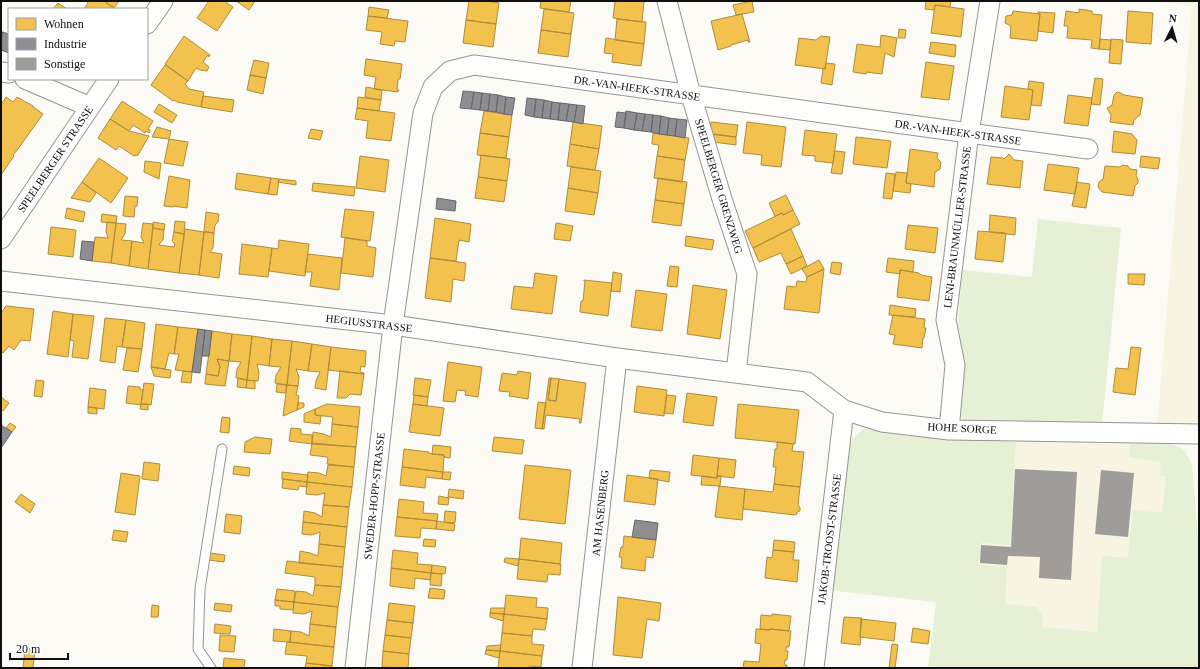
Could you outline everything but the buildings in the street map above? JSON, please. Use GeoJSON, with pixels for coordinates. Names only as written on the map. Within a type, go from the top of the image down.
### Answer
{"type":"FeatureCollection","features":[{"type":"Feature","properties":{"kind":"street"},"geometry":{"type":"LineString","coordinates":[[148,23],[163,1]]}},
{"type":"Feature","properties":{"kind":"street","name":"SPEELBERGER GRENZWEG"},"geometry":{"type":"LineString","coordinates":[[668,1],[691,95],[722,199],[747,274],[736,372]]}},
{"type":"Feature","properties":{"kind":"street","name":"LENI-BRAUNMÜLLER-STRASSE"},"geometry":{"type":"LineString","coordinates":[[949,430],[955,365],[946,320],[969,133],[990,1]]}},
{"type":"Feature","properties":{"kind":"street","name":"DR.-VAN-HEEK-STRASSE"},"geometry":{"type":"LineString","coordinates":[[393,325],[423,113],[433,87],[450,71],[474,65],[1088,149]]}},
{"type":"Feature","properties":{"kind":"street"},"geometry":{"type":"LineString","coordinates":[[27,80],[90,107]]}},
{"type":"Feature","properties":{"kind":"street","name":"SPEELBERGER STRASSE"},"geometry":{"type":"LineString","coordinates":[[1,239],[108,80]]}},
{"type":"Feature","properties":{"kind":"street","name":"HEGIUSSTRASSE"},"geometry":{"type":"LineString","coordinates":[[1,281],[393,325],[617,358],[736,372]]}},
{"type":"Feature","properties":{"kind":"street","name":"SWEDER-HOPP-STRASSE"},"geometry":{"type":"LineString","coordinates":[[355,668],[393,325]]}},
{"type":"Feature","properties":{"kind":"street","name":"AM HASENBERG"},"geometry":{"type":"LineString","coordinates":[[582,668],[617,358]]}},
{"type":"Feature","properties":{"kind":"street","name":"HOHE SORGE"},"geometry":{"type":"LineString","coordinates":[[736,372],[807,382],[844,410],[882,422],[949,430],[1199,434]]}},
{"type":"Feature","properties":{"kind":"street","name":"JAKOB-TROOST-STRASSE"},"geometry":{"type":"LineString","coordinates":[[814,668],[844,410]]}},
{"type":"Feature","properties":{"kind":"lane"},"geometry":{"type":"LineString","coordinates":[[211,668],[198,649],[200,589],[222,449]]}},
{"type":"Feature","properties":{"kind":"shaded area"},"geometry":{"type":"Polygon","coordinates":[[[1151,1],[1199,1],[1199,423],[1157,428],[1192,6],[1151,1]]]}},
{"type":"Feature","properties":{"kind":"shaded area"},"geometry":{"type":"Polygon","coordinates":[[[1016,442],[1131,444],[1130,457],[1161,462],[1166,476],[1162,513],[1128,559],[1102,557],[1097,632],[1042,627],[1037,607],[1005,604],[979,565],[981,543],[1010,545],[1016,442]]]}},
{"type":"Feature","properties":{"kind":"green space"},"geometry":{"type":"Polygon","coordinates":[[[1038,219],[1121,228],[1102,426],[969,423],[962,418],[959,413],[962,352],[958,321],[962,270],[1032,277],[1038,219]]]}},
{"type":"Feature","properties":{"kind":"green space"},"geometry":{"type":"Polygon","coordinates":[[[865,428],[907,436],[1016,442],[1010,545],[981,543],[979,565],[1007,567],[1005,604],[1037,607],[1043,616],[1042,627],[1097,632],[1102,556],[1128,558],[1133,510],[1162,513],[1166,477],[1160,475],[1161,462],[1129,457],[1131,444],[1162,443],[1174,445],[1184,450],[1192,465],[1199,552],[1199,668],[928,668],[936,602],[827,590],[844,446],[865,428]]]}}]}
